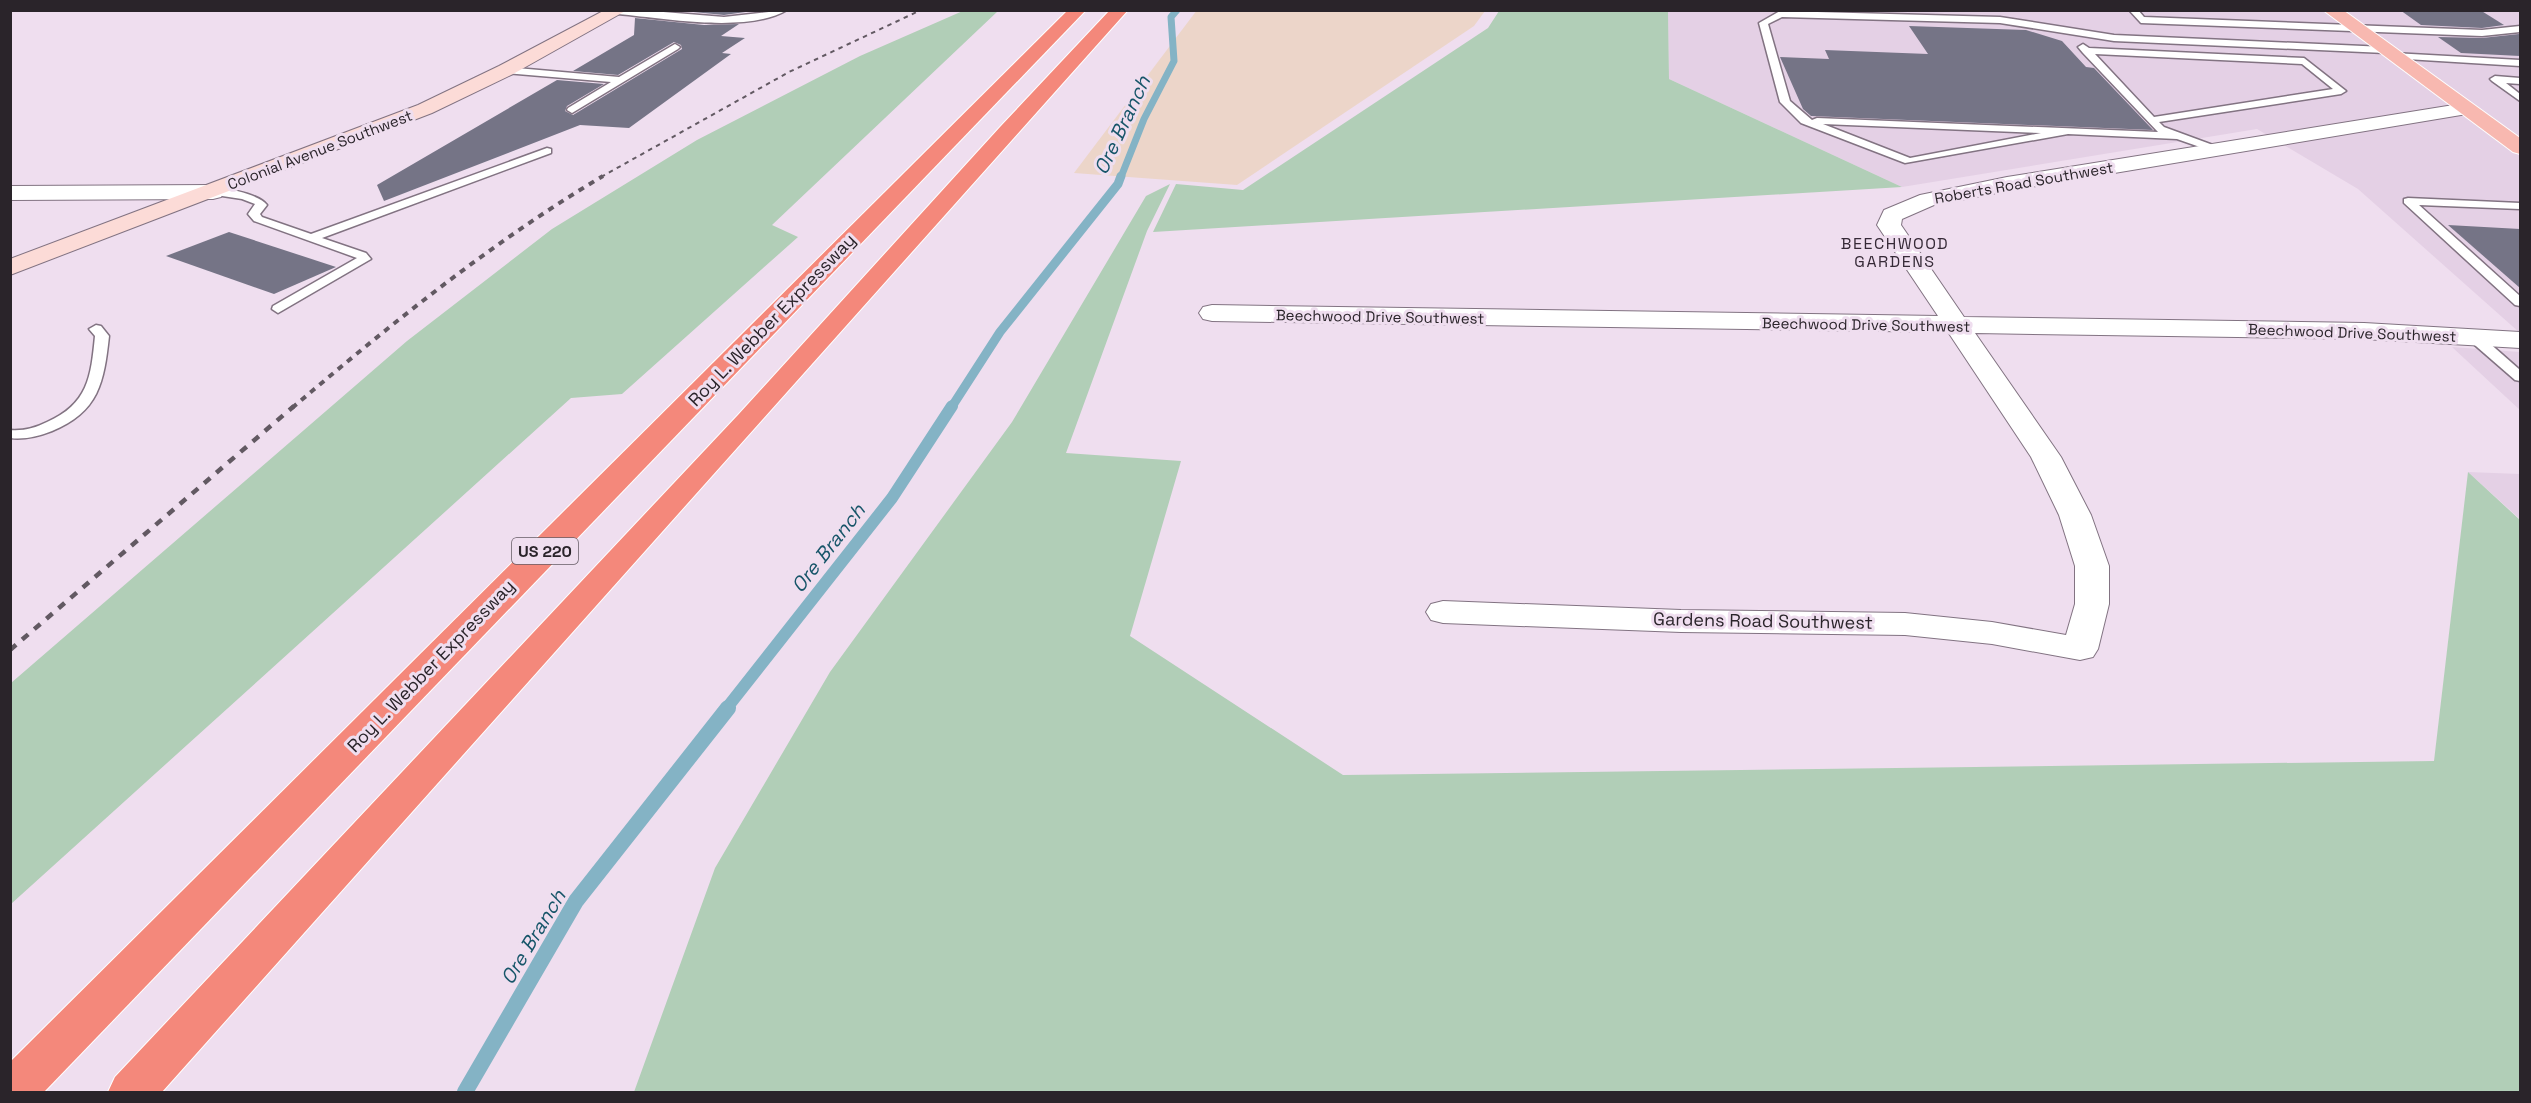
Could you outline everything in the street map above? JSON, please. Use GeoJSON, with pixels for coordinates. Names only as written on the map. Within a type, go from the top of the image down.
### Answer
{"type":"FeatureCollection","features":[{"type":"Feature","properties":{"kind":"highway","name":"Roy L. Webber Expressway"},"geometry":{"type":"LineString","coordinates":[[13,1092],[1078,10]]}},
{"type":"Feature","properties":{"kind":"highway"},"geometry":{"type":"LineString","coordinates":[[132,1092],[748,421],[1008,130],[1120,10]]}},
{"type":"Feature","properties":{"kind":"main road"},"geometry":{"type":"LineString","coordinates":[[2331,10],[2520,148]]}},
{"type":"Feature","properties":{"kind":"main road","name":"Colonial Avenue Southwest"},"geometry":{"type":"LineString","coordinates":[[10,268],[213,192],[416,112],[506,70],[619,11]]}},
{"type":"Feature","properties":{"kind":"street","name":"Roberts Road Southwest"},"geometry":{"type":"LineString","coordinates":[[2080,649],[2092,604],[2092,566],[2075,515],[2046,457],[1889,225],[1892,215],[1948,195],[2466,109]]}},
{"type":"Feature","properties":{"kind":"street"},"geometry":{"type":"LineString","coordinates":[[10,193],[213,192]]}},
{"type":"Feature","properties":{"kind":"street","name":"Beechwood Drive Southwest"},"geometry":{"type":"LineString","coordinates":[[1212,313],[2364,332],[2520,340]]}},
{"type":"Feature","properties":{"kind":"street","name":"Gardens Road Southwest"},"geometry":{"type":"LineString","coordinates":[[1443,612],[1681,621],[1905,624],[1992,633],[2080,649]]}},
{"type":"Feature","properties":{"kind":"lane"},"geometry":{"type":"LineString","coordinates":[[619,11],[744,20],[768,17],[783,10]]}},
{"type":"Feature","properties":{"kind":"lane"},"geometry":{"type":"LineString","coordinates":[[2133,10],[2141,20],[2482,33],[2520,29]]}},
{"type":"Feature","properties":{"kind":"lane"},"geometry":{"type":"LineString","coordinates":[[2185,10],[2197,22]]}},
{"type":"Feature","properties":{"kind":"lane"},"geometry":{"type":"LineString","coordinates":[[2070,131],[1909,162],[1805,121],[1785,102],[1763,23],[1780,14],[2000,20],[2125,39],[2389,53],[2455,60],[2520,63]]}},
{"type":"Feature","properties":{"kind":"lane"},"geometry":{"type":"LineString","coordinates":[[2044,15],[2067,30],[2160,129],[2217,150]]}},
{"type":"Feature","properties":{"kind":"lane"},"geometry":{"type":"LineString","coordinates":[[2415,31],[2455,60]]}},
{"type":"Feature","properties":{"kind":"lane"},"geometry":{"type":"LineString","coordinates":[[572,110],[675,47]]}},
{"type":"Feature","properties":{"kind":"lane"},"geometry":{"type":"LineString","coordinates":[[2086,51],[2304,61],[2341,91],[2151,120]]}},
{"type":"Feature","properties":{"kind":"lane"},"geometry":{"type":"LineString","coordinates":[[506,70],[621,80]]}},
{"type":"Feature","properties":{"kind":"lane"},"geometry":{"type":"LineString","coordinates":[[2520,81],[2494,79],[2520,98]]}},
{"type":"Feature","properties":{"kind":"lane"},"geometry":{"type":"LineString","coordinates":[[1805,121],[2181,136]]}},
{"type":"Feature","properties":{"kind":"lane"},"geometry":{"type":"LineString","coordinates":[[311,238],[547,151]]}},
{"type":"Feature","properties":{"kind":"lane"},"geometry":{"type":"LineString","coordinates":[[213,192],[244,196],[259,202],[261,205],[255,217],[365,259],[278,309]]}},
{"type":"Feature","properties":{"kind":"lane"},"geometry":{"type":"LineString","coordinates":[[2520,206],[2408,201],[2520,302]]}},
{"type":"Feature","properties":{"kind":"lane"},"geometry":{"type":"LineString","coordinates":[[10,434],[25,436],[67,420],[84,405],[94,389],[100,352],[102,336],[96,329]]}},
{"type":"Feature","properties":{"kind":"lane"},"geometry":{"type":"LineString","coordinates":[[2474,337],[2520,376]]}},
{"type":"Feature","properties":{"kind":"shaded area"},"geometry":{"type":"Polygon","coordinates":[[[1197,10],[1485,11],[1474,26],[1237,185],[1074,173],[1197,10]]]}},
{"type":"Feature","properties":{"kind":"shaded area"},"geometry":{"type":"Polygon","coordinates":[[[1668,11],[2520,11],[2520,333],[2358,189],[2257,129],[1902,187],[1669,79],[1668,11]]]}},
{"type":"Feature","properties":{"kind":"shaded area"},"geometry":{"type":"Polygon","coordinates":[[[2452,347],[2520,352],[2520,410],[2452,347]]]}},
{"type":"Feature","properties":{"kind":"shaded area"},"geometry":{"type":"Polygon","coordinates":[[[2468,472],[2520,474],[2520,519],[2468,472]]]}},
{"type":"Feature","properties":{"kind":"green space"},"geometry":{"type":"Polygon","coordinates":[[[965,10],[998,11],[772,225],[798,237],[622,394],[571,398],[11,904],[11,683],[407,341],[552,229],[697,140],[860,56],[965,10]]]}},
{"type":"Feature","properties":{"kind":"green space"},"geometry":{"type":"Polygon","coordinates":[[[1499,11],[1668,11],[1669,79],[1902,187],[1153,232],[1176,184],[1243,190],[1488,28],[1499,11]]]}},
{"type":"Feature","properties":{"kind":"green space"},"geometry":{"type":"Polygon","coordinates":[[[1170,184],[1147,231],[1066,453],[1181,461],[1130,636],[1343,775],[2434,761],[2468,472],[2520,520],[2520,1092],[634,1092],[715,868],[830,672],[1012,422],[1146,196],[1170,184]]]}},
{"type":"Feature","properties":{"kind":"building"},"geometry":{"type":"Polygon","coordinates":[[[672,10],[760,10],[724,15],[672,10]]]}},
{"type":"Feature","properties":{"kind":"building"},"geometry":{"type":"Polygon","coordinates":[[[2400,10],[2480,10],[2504,25],[2482,28],[2421,25],[2400,10]]]}},
{"type":"Feature","properties":{"kind":"building"},"geometry":{"type":"Polygon","coordinates":[[[635,18],[704,25],[739,24],[721,36],[745,38],[722,53],[731,54],[629,128],[580,125],[384,201],[377,185],[557,80],[604,84],[567,106],[565,111],[573,115],[682,49],[681,45],[674,42],[618,75],[573,71],[634,35],[635,18]]]}},
{"type":"Feature","properties":{"kind":"building"},"geometry":{"type":"Polygon","coordinates":[[[1909,26],[2026,30],[2062,41],[2086,67],[2094,68],[2153,130],[1811,116],[1803,109],[1780,57],[1829,59],[1825,50],[1928,54],[1909,26]]]}},
{"type":"Feature","properties":{"kind":"building"},"geometry":{"type":"Polygon","coordinates":[[[2519,34],[2520,56],[2461,53],[2438,37],[2482,38],[2519,34]]]}},
{"type":"Feature","properties":{"kind":"building"},"geometry":{"type":"Polygon","coordinates":[[[2448,225],[2520,229],[2520,288],[2448,225]]]}},
{"type":"Feature","properties":{"kind":"building"},"geometry":{"type":"Polygon","coordinates":[[[229,232],[336,267],[274,294],[166,256],[229,232]]]}},
{"type":"Feature","properties":{"kind":"waterway","name":"Ore Branch"},"geometry":{"type":"LineString","coordinates":[[1121,177],[1144,119],[1174,61],[1171,17],[1177,10]]}},
{"type":"Feature","properties":{"kind":"waterway","name":"Ore Branch"},"geometry":{"type":"LineString","coordinates":[[951,408],[1000,332],[1118,184],[1121,176]]}},
{"type":"Feature","properties":{"kind":"waterway","name":"Ore Branch"},"geometry":{"type":"LineString","coordinates":[[726,709],[892,498],[952,406]]}},
{"type":"Feature","properties":{"kind":"waterway","name":"Ore Branch"},"geometry":{"type":"LineString","coordinates":[[465,1092],[576,901],[728,708]]}},
{"type":"Feature","properties":{"kind":"railway"},"geometry":{"type":"LineString","coordinates":[[601,177],[789,72],[921,10]]}},
{"type":"Feature","properties":{"kind":"railway"},"geometry":{"type":"LineString","coordinates":[[292,408],[443,285],[522,228],[603,176]]}},
{"type":"Feature","properties":{"kind":"railway"},"geometry":{"type":"LineString","coordinates":[[10,650],[294,406]]}},
{"type":"Feature","properties":{"kind":"district","name":"BEECHWOOD GARDENS"},"geometry":{"type":"Point","coordinates":[1895,252]}}]}
